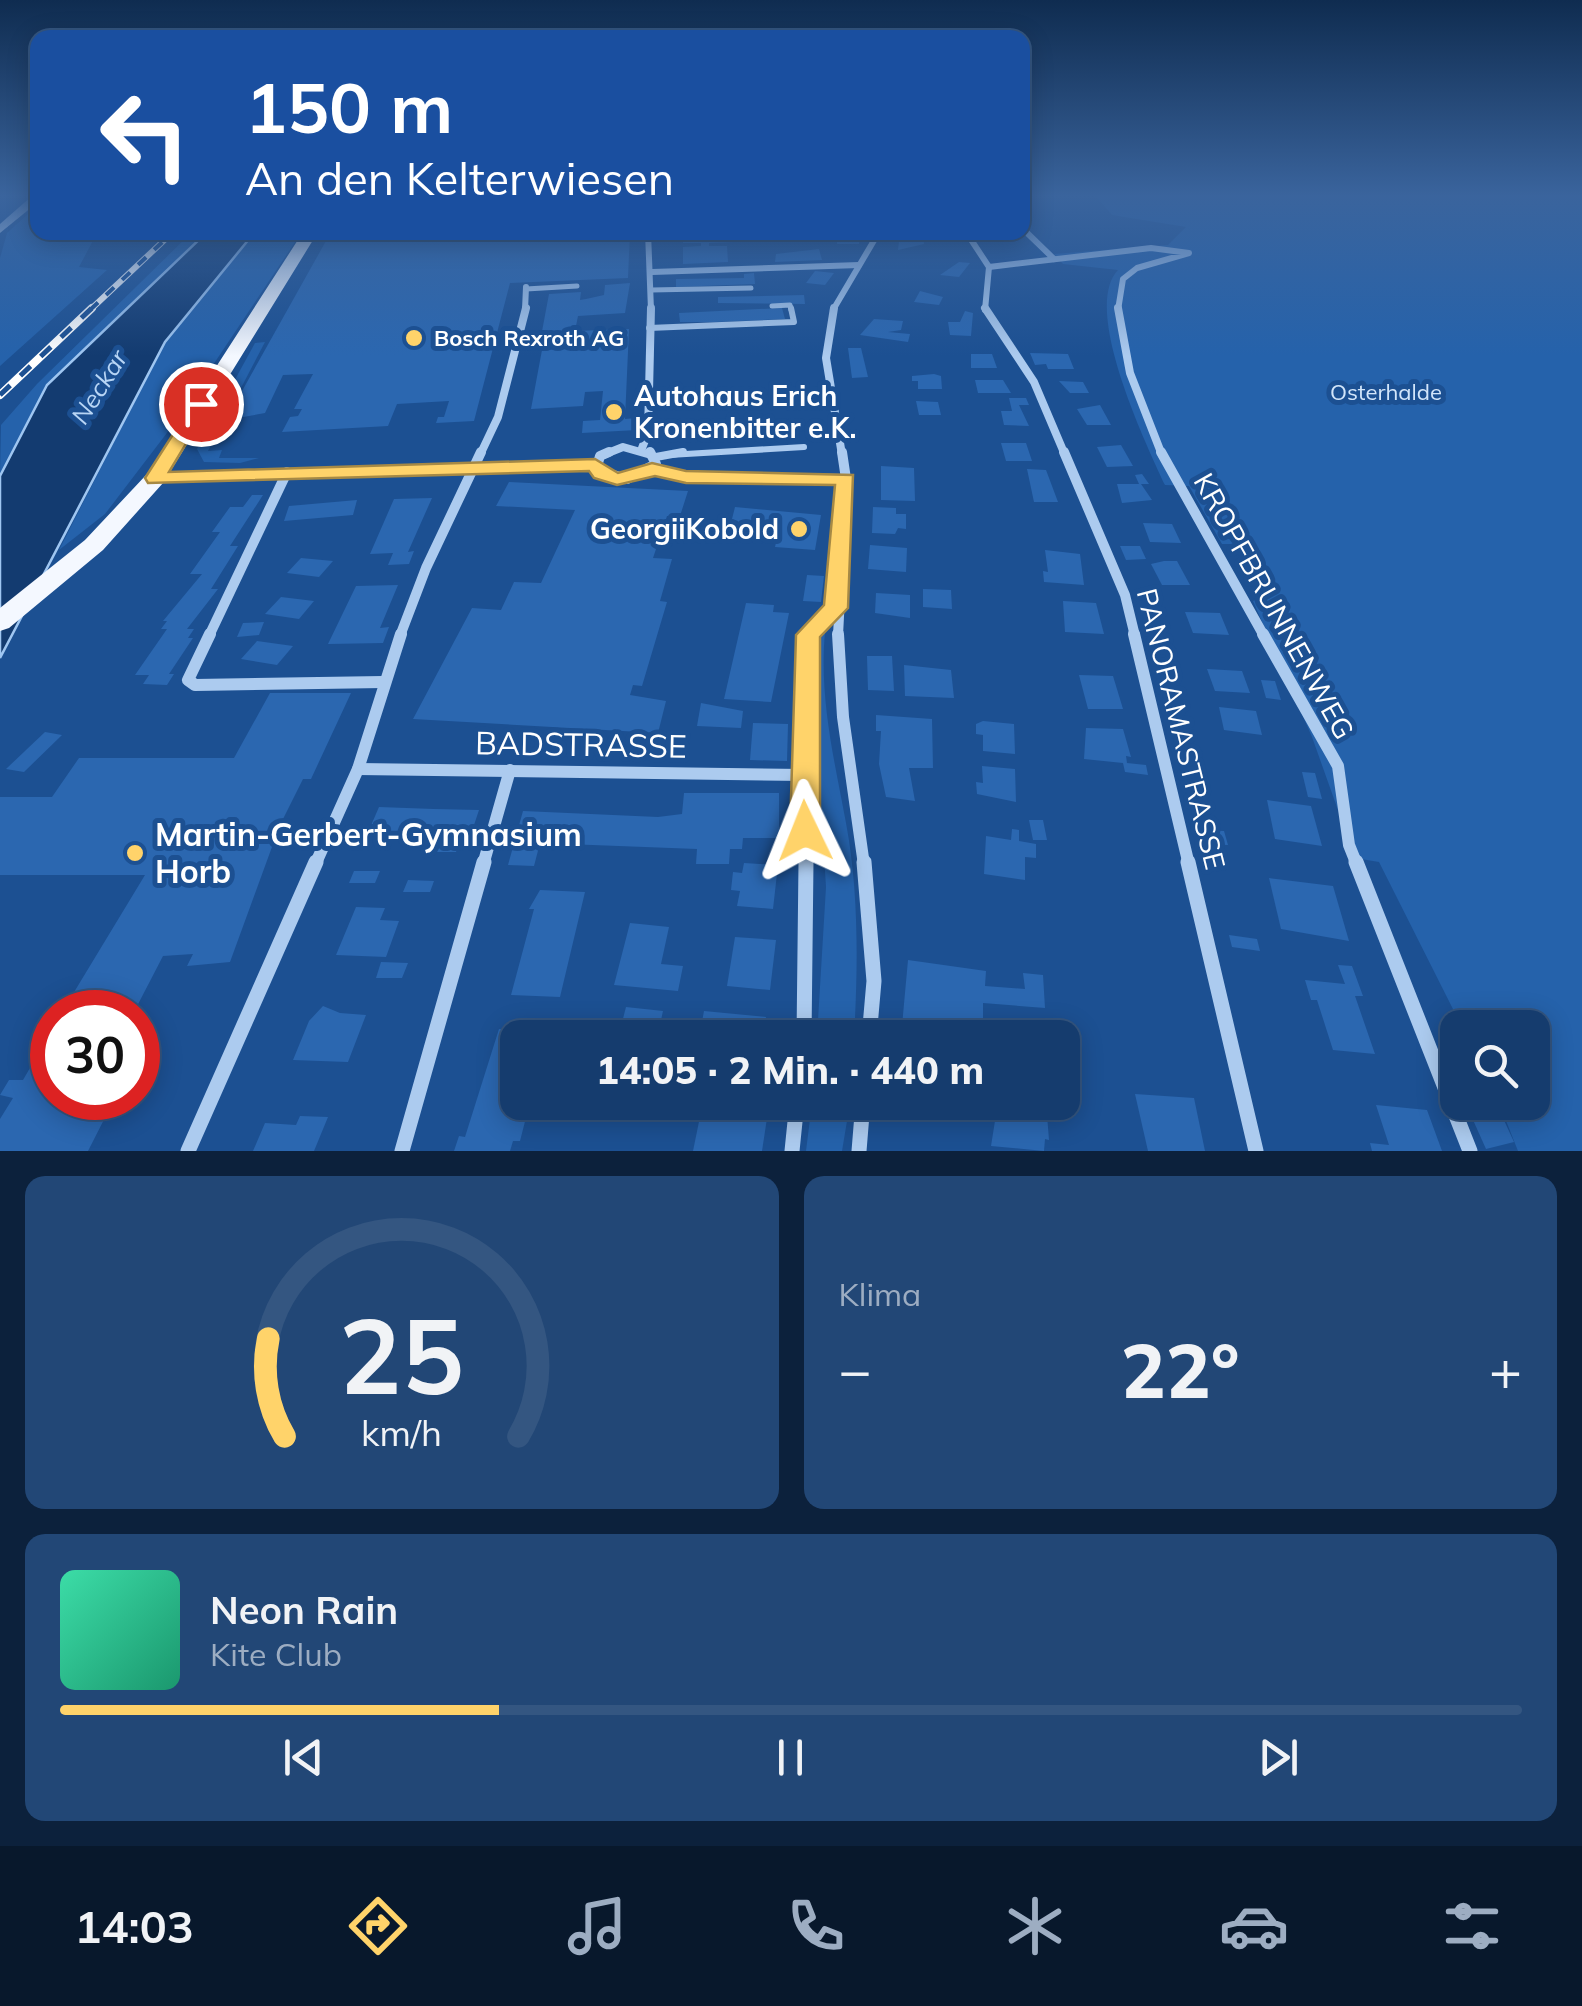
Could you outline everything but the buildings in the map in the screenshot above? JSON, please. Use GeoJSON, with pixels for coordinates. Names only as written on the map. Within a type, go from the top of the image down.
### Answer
{"type":"FeatureCollection","features":[{"type":"Feature","properties":{"kind":"main road"},"geometry":{"type":"LineString","coordinates":[[0,622],[94,544],[155,478],[300,249]]}},
{"type":"Feature","properties":{"kind":"street"},"geometry":{"type":"LineString","coordinates":[[642,448],[648,433],[650,249]]}},
{"type":"Feature","properties":{"kind":"street"},"geometry":{"type":"LineString","coordinates":[[868,249],[833,310],[826,358],[846,479],[836,608],[843,717],[864,864],[874,981],[871,1020]]}},
{"type":"Feature","properties":{"kind":"street"},"geometry":{"type":"LineString","coordinates":[[978,249],[990,266],[1026,267],[1054,259],[1043,249]]}},
{"type":"Feature","properties":{"kind":"street","name":"KROPFBRUNNENWEG"},"geometry":{"type":"LineString","coordinates":[[1054,259],[1155,249]]}},
{"type":"Feature","properties":{"kind":"street","name":"KROPFBRUNNENWEG"},"geometry":{"type":"LineString","coordinates":[[1167,249],[1188,252],[1137,268],[1123,280],[1118,317],[1130,373],[1163,458],[1338,766],[1349,845],[1470,1151]]}},
{"type":"Feature","properties":{"kind":"street"},"geometry":{"type":"LineString","coordinates":[[652,272],[859,265]]}},
{"type":"Feature","properties":{"kind":"street","name":"PANORAMASTRASSE"},"geometry":{"type":"LineString","coordinates":[[990,266],[985,310],[1034,382],[1124,594],[1256,1151]]}},
{"type":"Feature","properties":{"kind":"street"},"geometry":{"type":"LineString","coordinates":[[188,1151],[358,769],[383,682],[426,568],[498,417],[526,288]]}},
{"type":"Feature","properties":{"kind":"street"},"geometry":{"type":"LineString","coordinates":[[642,448],[656,457],[652,469],[638,477],[617,479],[601,474],[595,465],[600,456],[614,449],[642,448]]}},
{"type":"Feature","properties":{"kind":"street"},"geometry":{"type":"LineString","coordinates":[[155,478],[595,465]]}},
{"type":"Feature","properties":{"kind":"street"},"geometry":{"type":"LineString","coordinates":[[652,469],[686,477],[846,479]]}},
{"type":"Feature","properties":{"kind":"street"},"geometry":{"type":"LineString","coordinates":[[287,472],[188,680],[195,686],[221,688],[383,682]]}},
{"type":"Feature","properties":{"kind":"street"},"geometry":{"type":"LineString","coordinates":[[805,1020],[808,940],[803,774],[808,635],[836,608]]}},
{"type":"Feature","properties":{"kind":"street","name":"BADSTRASSE"},"geometry":{"type":"LineString","coordinates":[[358,769],[803,774]]}},
{"type":"Feature","properties":{"kind":"street"},"geometry":{"type":"LineString","coordinates":[[402,1151],[510,770]]}},
{"type":"Feature","properties":{"kind":"street"},"geometry":{"type":"LineString","coordinates":[[792,1151],[795,1120]]}},
{"type":"Feature","properties":{"kind":"street"},"geometry":{"type":"LineString","coordinates":[[859,1151],[862,1120]]}},
{"type":"Feature","properties":{"kind":"lane"},"geometry":{"type":"LineString","coordinates":[[526,288],[577,286]]}},
{"type":"Feature","properties":{"kind":"lane"},"geometry":{"type":"LineString","coordinates":[[651,290],[751,288]]}},
{"type":"Feature","properties":{"kind":"lane"},"geometry":{"type":"LineString","coordinates":[[649,328],[794,322],[790,305],[772,306]]}},
{"type":"Feature","properties":{"kind":"lane"},"geometry":{"type":"LineString","coordinates":[[656,457],[691,451],[804,447]]}},
{"type":"Feature","properties":{"kind":"green space"},"geometry":{"type":"Polygon","coordinates":[[[3,249],[89,249],[79,267],[107,270],[0,366],[3,249]]]}},
{"type":"Feature","properties":{"kind":"green space"},"geometry":{"type":"Polygon","coordinates":[[[175,249],[190,249],[48,385],[0,476],[1,425],[37,384],[175,249]]]}},
{"type":"Feature","properties":{"kind":"green space"},"geometry":{"type":"Polygon","coordinates":[[[241,249],[291,249],[209,371],[199,371],[164,425],[173,425],[105,514],[59,550],[165,342],[241,249]]]}},
{"type":"Feature","properties":{"kind":"green space","name":"Osterhalde"},"geometry":{"type":"Polygon","coordinates":[[[1121,249],[1582,249],[1582,1151],[1518,1151],[1506,1120],[1550,1120],[1550,1010],[1453,1010],[1379,862],[1355,858],[1312,737],[1253,601],[1264,597],[1233,544],[1222,544],[1189,486],[1165,485],[1132,409],[1112,344],[1107,314],[1109,288],[1118,270],[1063,264],[1054,254],[1121,249]]]}},
{"type":"Feature","properties":{"kind":"green space"},"geometry":{"type":"Polygon","coordinates":[[[265,342],[208,451],[222,450],[219,458],[259,458],[240,463],[204,462],[197,449],[255,343],[265,342]]]}},
{"type":"Feature","properties":{"kind":"green space"},"geometry":{"type":"Polygon","coordinates":[[[825,632],[826,704],[855,903],[855,1020],[818,1020],[826,887],[812,663],[820,633],[825,632]]]}},
{"type":"Feature","properties":{"kind":"green space"},"geometry":{"type":"Polygon","coordinates":[[[810,1120],[847,1120],[842,1151],[806,1151],[810,1120]]]}},
{"type":"Feature","properties":{"kind":"water","name":"Neckar"},"geometry":{"type":"Polygon","coordinates":[[[190,249],[241,249],[165,342],[0,658],[0,476],[47,385],[190,249]]]}},
{"type":"Feature","properties":{"kind":"railway"},"geometry":{"type":"LineString","coordinates":[[90,310],[155,249]]}},
{"type":"Feature","properties":{"kind":"railway"},"geometry":{"type":"LineString","coordinates":[[0,395],[92,308]]}},
{"type":"Feature","properties":{"kind":"place","name":"Bosch Rexroth AG"},"geometry":{"type":"Point","coordinates":[414,338]}},
{"type":"Feature","properties":{"kind":"place","name":"Autohaus Erich Kronenbitter e.K."},"geometry":{"type":"Point","coordinates":[614,412]}},
{"type":"Feature","properties":{"kind":"place","name":"GeorgiiKobold"},"geometry":{"type":"Point","coordinates":[799,529]}},
{"type":"Feature","properties":{"kind":"place","name":"Martin-Gerbert-Gymnasium Horb"},"geometry":{"type":"Point","coordinates":[135,853]}},
{"type":"Feature","properties":{"kind":"route"},"geometry":{"type":"LineString","coordinates":[[201,404],[155,478],[352,469],[595,465],[601,474],[617,479],[638,477],[652,469],[686,477],[846,479],[836,608],[808,635],[805,831]]}}]}
